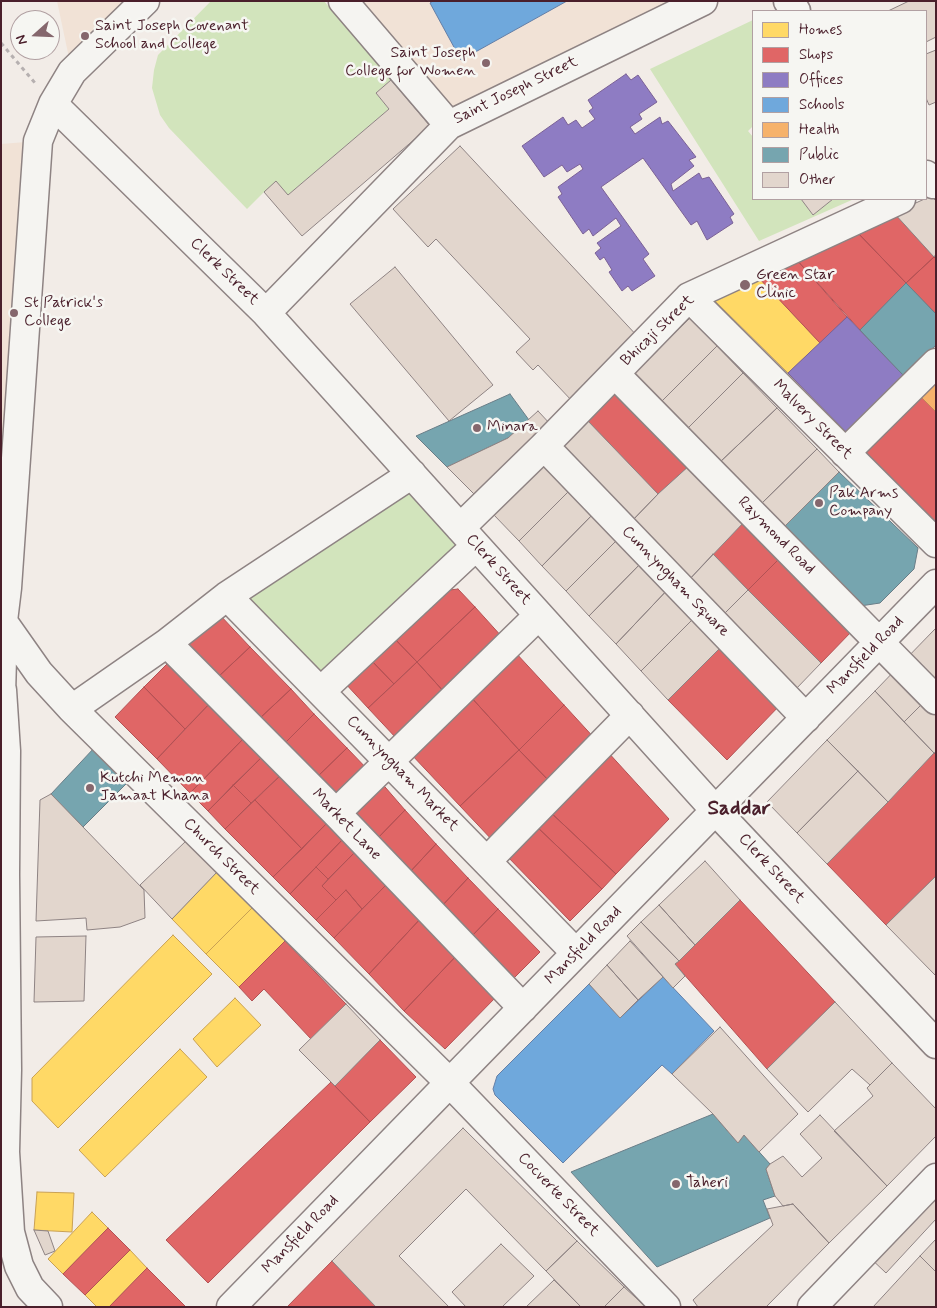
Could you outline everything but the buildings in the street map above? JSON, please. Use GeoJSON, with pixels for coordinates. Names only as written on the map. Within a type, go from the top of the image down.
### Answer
{"type":"FeatureCollection","features":[{"type":"Feature","properties":{"kind":"street"},"geometry":{"type":"LineString","coordinates":[[48,1307],[30,1288],[19,1266],[10,1232],[5,1152],[8,1070],[5,874],[6,751],[2,692],[2,620],[8,490],[38,141],[53,104],[72,72],[145,1]]}},
{"type":"Feature","properties":{"kind":"street","name":"Saint Joseph Street"},"geometry":{"type":"LineString","coordinates":[[344,1],[449,124],[703,1]]}},
{"type":"Feature","properties":{"kind":"street","name":"Clerk Street"},"geometry":{"type":"LineString","coordinates":[[53,104],[266,313],[716,810],[936,1044]]}},
{"type":"Feature","properties":{"kind":"street"},"geometry":{"type":"LineString","coordinates":[[266,313],[449,124]]}},
{"type":"Feature","properties":{"kind":"street","name":"Bhicaji Street"},"geometry":{"type":"LineString","coordinates":[[320,691],[468,537],[544,446],[689,297],[899,200]]}},
{"type":"Feature","properties":{"kind":"street","name":"Malvery Street"},"geometry":{"type":"LineString","coordinates":[[689,297],[936,543]]}},
{"type":"Feature","properties":{"kind":"street"},"geometry":{"type":"LineString","coordinates":[[845,453],[936,363]]}},
{"type":"Feature","properties":{"kind":"street","name":"Raymond Road"},"geometry":{"type":"LineString","coordinates":[[615,374],[936,700]]}},
{"type":"Feature","properties":{"kind":"street","name":"Cunnyngham Square"},"geometry":{"type":"LineString","coordinates":[[544,446],[806,718]]}},
{"type":"Feature","properties":{"kind":"street"},"geometry":{"type":"LineString","coordinates":[[72,709],[168,643],[227,596],[412,474]]}},
{"type":"Feature","properties":{"kind":"street","name":"Mansfield Road"},"geometry":{"type":"LineString","coordinates":[[231,1307],[936,584]]}},
{"type":"Feature","properties":{"kind":"street","name":"Cunnyngham Market"},"geometry":{"type":"LineString","coordinates":[[227,596],[576,953]]}},
{"type":"Feature","properties":{"kind":"street"},"geometry":{"type":"LineString","coordinates":[[336,813],[539,615]]}},
{"type":"Feature","properties":{"kind":"street","name":"Church Street"},"geometry":{"type":"LineString","coordinates":[[2,620],[39,673],[72,709],[450,1083]]}},
{"type":"Feature","properties":{"kind":"street","name":"Market Lane"},"geometry":{"type":"LineString","coordinates":[[168,643],[336,813],[523,1008]]}},
{"type":"Feature","properties":{"kind":"street"},"geometry":{"type":"LineString","coordinates":[[487,861],[630,715]]}},
{"type":"Feature","properties":{"kind":"street","name":"Cocverte Street"},"geometry":{"type":"LineString","coordinates":[[450,1083],[666,1307]]}},
{"type":"Feature","properties":{"kind":"street"},"geometry":{"type":"LineString","coordinates":[[812,1307],[936,1178]]}},
{"type":"Feature","properties":{"kind":"path"},"geometry":{"type":"LineString","coordinates":[[1,43],[53,104]]}},
{"type":"Feature","properties":{"kind":"shaded area","name":"Saint Joseph Covenant School and College"},"geometry":{"type":"Polygon","coordinates":[[[57,1],[140,1],[72,72],[57,1]]]}},
{"type":"Feature","properties":{"kind":"shaded area","name":"Saint Joseph College for Women"},"geometry":{"type":"Polygon","coordinates":[[[343,1],[703,1],[449,125],[343,1]]]}},
{"type":"Feature","properties":{"kind":"shaded area","name":"St Patrick's College"},"geometry":{"type":"Polygon","coordinates":[[[38,141],[1,618],[1,144],[38,141]]]}},
{"type":"Feature","properties":{"kind":"green space"},"geometry":{"type":"Polygon","coordinates":[[[211,1],[324,1],[391,80],[376,93],[389,109],[288,195],[264,192],[247,209],[169,128],[160,115],[152,88],[158,55],[211,1]]]}},
{"type":"Feature","properties":{"kind":"green space"},"geometry":{"type":"Polygon","coordinates":[[[752,20],[752,127],[748,131],[752,136],[752,200],[802,200],[813,215],[832,200],[852,200],[759,241],[650,69],[752,20]]]}},
{"type":"Feature","properties":{"kind":"green space"},"geometry":{"type":"Polygon","coordinates":[[[412,474],[476,546],[321,691],[227,596],[412,474]]]}},
{"type":"Feature","properties":{"kind":"place","name":"Saint Joseph Covenant School and College"},"geometry":{"type":"Point","coordinates":[85,36]}},
{"type":"Feature","properties":{"kind":"place","name":"Saint Joseph College for Women"},"geometry":{"type":"Point","coordinates":[486,63]}},
{"type":"Feature","properties":{"kind":"place","name":"Green Star Clinic"},"geometry":{"type":"Point","coordinates":[745,285]}},
{"type":"Feature","properties":{"kind":"place","name":"St Patrick's College"},"geometry":{"type":"Point","coordinates":[14,313]}},
{"type":"Feature","properties":{"kind":"place","name":"Minara"},"geometry":{"type":"Point","coordinates":[477,428]}},
{"type":"Feature","properties":{"kind":"place","name":"Pak Arms Company"},"geometry":{"type":"Point","coordinates":[819,503]}},
{"type":"Feature","properties":{"kind":"place","name":"Kutchi Memon Jamaat Khana"},"geometry":{"type":"Point","coordinates":[90,788]}},
{"type":"Feature","properties":{"kind":"place","name":"Taheri"},"geometry":{"type":"Point","coordinates":[676,1184]}},
{"type":"Feature","properties":{"kind":"district","name":"Saddar"},"geometry":{"type":"Point","coordinates":[739,810]}}]}
